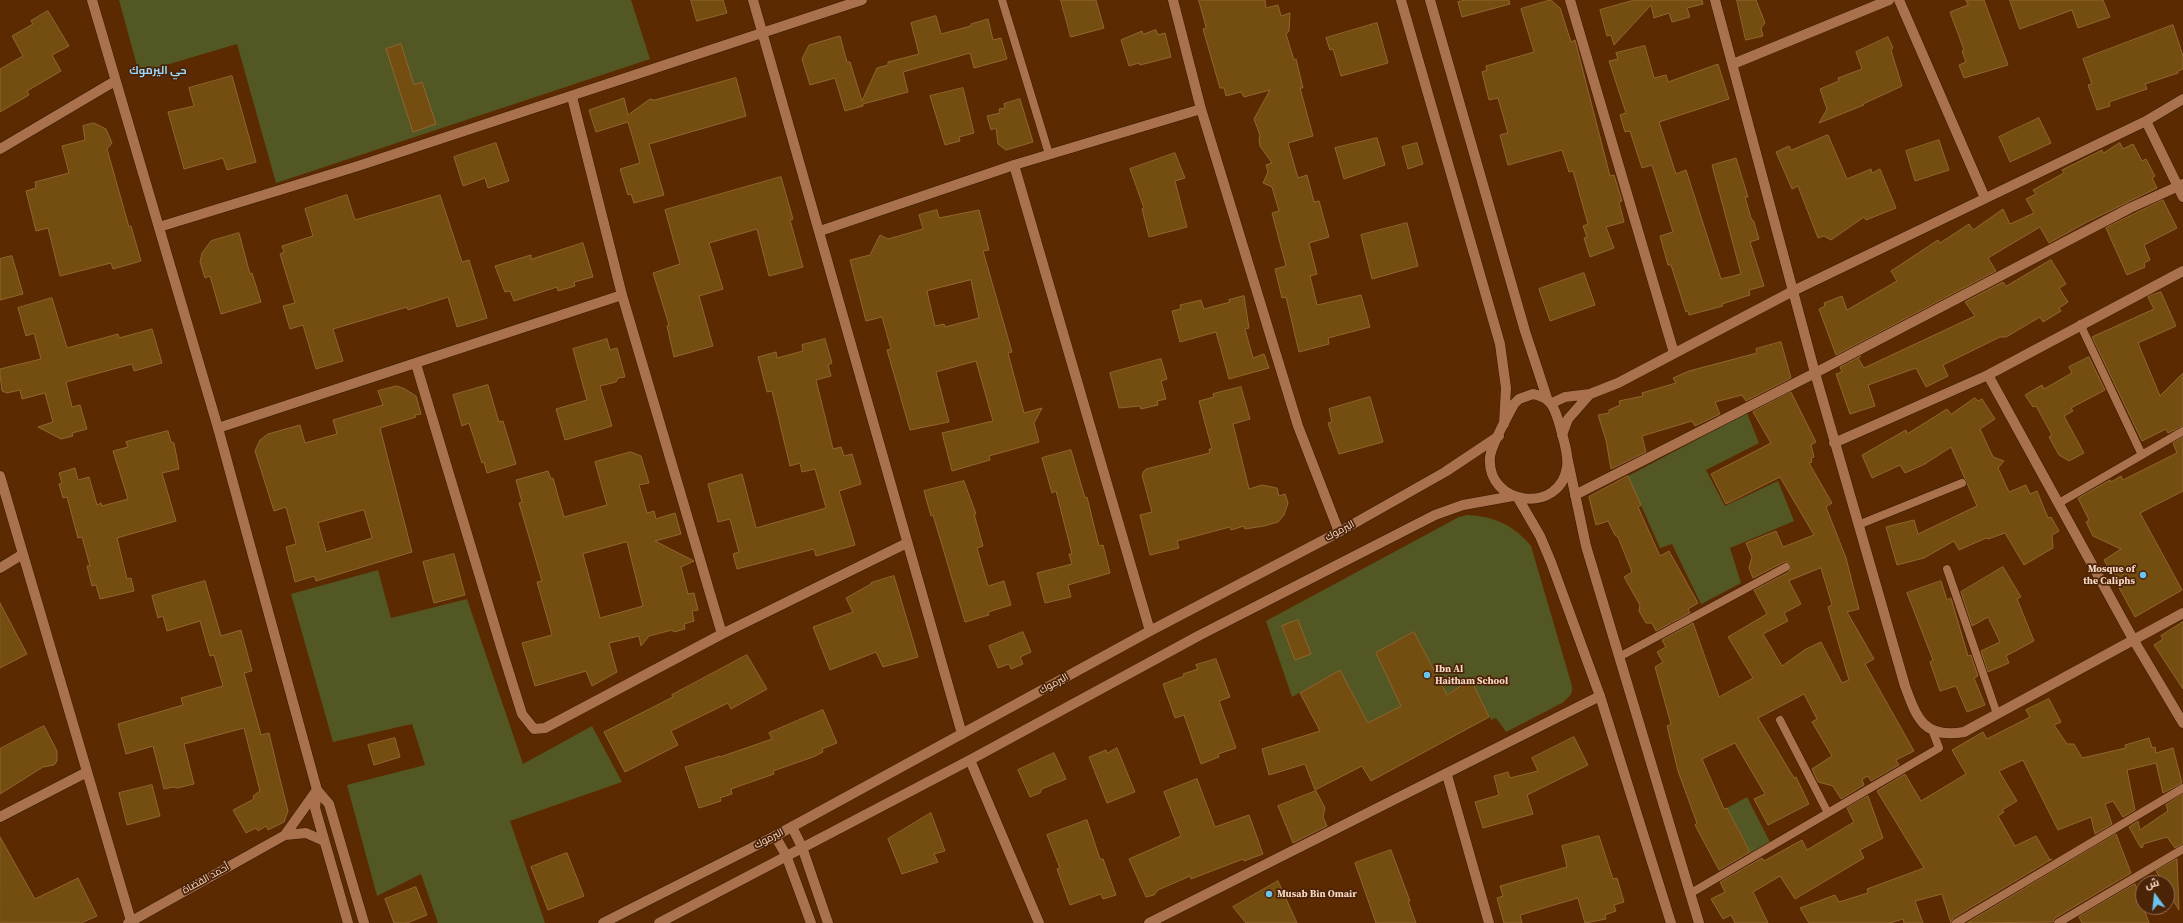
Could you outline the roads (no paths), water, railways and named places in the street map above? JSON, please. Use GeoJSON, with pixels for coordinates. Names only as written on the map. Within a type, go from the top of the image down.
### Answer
{"type":"FeatureCollection","features":[{"type":"Feature","properties":{"kind":"street"},"geometry":{"type":"LineString","coordinates":[[753,0],[962,734]]}},
{"type":"Feature","properties":{"kind":"street"},"geometry":{"type":"LineString","coordinates":[[159,227],[358,166],[572,97],[761,32],[862,0]]}},
{"type":"Feature","properties":{"kind":"street"},"geometry":{"type":"LineString","coordinates":[[1173,0],[1201,109],[1298,426],[1339,532]]}},
{"type":"Feature","properties":{"kind":"street"},"geometry":{"type":"LineString","coordinates":[[1401,0],[1500,344],[1506,388],[1504,424]]}},
{"type":"Feature","properties":{"kind":"street"},"geometry":{"type":"LineString","coordinates":[[1430,0],[1523,324],[1562,435],[1586,546],[1699,923]]}},
{"type":"Feature","properties":{"kind":"street"},"geometry":{"type":"LineString","coordinates":[[1570,0],[1674,353]]}},
{"type":"Feature","properties":{"kind":"street"},"geometry":{"type":"LineString","coordinates":[[1715,0],[1834,443],[1913,709],[1922,724],[1932,732],[1948,735],[1964,732],[2183,613]]}},
{"type":"Feature","properties":{"kind":"street"},"geometry":{"type":"LineString","coordinates":[[1733,64],[1889,0]]}},
{"type":"Feature","properties":{"kind":"street"},"geometry":{"type":"LineString","coordinates":[[1899,0],[1985,198]]}},
{"type":"Feature","properties":{"kind":"street"},"geometry":{"type":"LineString","coordinates":[[91,1],[218,428],[317,790],[315,808],[348,923]]}},
{"type":"Feature","properties":{"kind":"street"},"geometry":{"type":"LineString","coordinates":[[0,149],[115,81]]}},
{"type":"Feature","properties":{"kind":"street"},"geometry":{"type":"LineString","coordinates":[[572,97],[622,295],[722,634]]}},
{"type":"Feature","properties":{"kind":"street"},"geometry":{"type":"LineString","coordinates":[[1671,923],[1600,696],[1543,542],[1515,497],[1499,487],[1493,477],[1490,466],[1490,455],[1514,404],[1519,399],[1533,394],[1550,401],[1565,397],[1590,394],[1618,383],[1793,291],[2146,121],[2183,99]]}},
{"type":"Feature","properties":{"kind":"street"},"geometry":{"type":"LineString","coordinates":[[820,231],[1014,165],[1201,109]]}},
{"type":"Feature","properties":{"kind":"street"},"geometry":{"type":"LineString","coordinates":[[2146,121],[2181,186],[2183,197]]}},
{"type":"Feature","properties":{"kind":"street"},"geometry":{"type":"LineString","coordinates":[[1014,165],[1150,631]]}},
{"type":"Feature","properties":{"kind":"street"},"geometry":{"type":"LineString","coordinates":[[1575,495],[1815,374],[2130,208],[2181,186]]}},
{"type":"Feature","properties":{"kind":"street"},"geometry":{"type":"LineString","coordinates":[[1834,443],[1988,375],[2080,324],[2183,271]]}},
{"type":"Feature","properties":{"kind":"street"},"geometry":{"type":"LineString","coordinates":[[218,428],[622,295]]}},
{"type":"Feature","properties":{"kind":"street"},"geometry":{"type":"LineString","coordinates":[[416,364],[522,714],[534,729],[546,728],[722,634],[907,543]]}},
{"type":"Feature","properties":{"kind":"street"},"geometry":{"type":"LineString","coordinates":[[1988,375],[2133,639],[2183,723]]}},
{"type":"Feature","properties":{"kind":"street"},"geometry":{"type":"LineString","coordinates":[[1562,435],[1568,419],[1590,394]]}},
{"type":"Feature","properties":{"kind":"street","name":"اليرموك"},"geometry":{"type":"LineString","coordinates":[[603,923],[775,836],[1150,631],[1339,532],[1445,472],[1500,436]]}},
{"type":"Feature","properties":{"kind":"street"},"geometry":{"type":"LineString","coordinates":[[659,923],[970,760],[1200,635],[1435,515],[1463,505],[1515,497],[1531,500],[1543,497],[1554,490],[1562,480],[1567,468],[1567,456]]}},
{"type":"Feature","properties":{"kind":"street"},"geometry":{"type":"LineString","coordinates":[[0,476],[87,772],[129,922]]}},
{"type":"Feature","properties":{"kind":"street"},"geometry":{"type":"LineString","coordinates":[[0,568],[23,554]]}},
{"type":"Feature","properties":{"kind":"street"},"geometry":{"type":"LineString","coordinates":[[1149,923],[1447,775],[1600,696]]}},
{"type":"Feature","properties":{"kind":"street"},"geometry":{"type":"LineString","coordinates":[[970,760],[1039,923]]}},
{"type":"Feature","properties":{"kind":"street"},"geometry":{"type":"LineString","coordinates":[[0,817],[87,772]]}},
{"type":"Feature","properties":{"kind":"street"},"geometry":{"type":"LineString","coordinates":[[1447,775],[1489,923]]}},
{"type":"Feature","properties":{"kind":"street"},"geometry":{"type":"LineString","coordinates":[[317,790],[329,804],[364,923]]}},
{"type":"Feature","properties":{"kind":"street","name":"أحمد القضاة"},"geometry":{"type":"LineString","coordinates":[[285,835],[317,790]]}},
{"type":"Feature","properties":{"kind":"street"},"geometry":{"type":"LineString","coordinates":[[792,826],[802,847],[828,923]]}},
{"type":"Feature","properties":{"kind":"street","name":"أحمد القضاة"},"geometry":{"type":"LineString","coordinates":[[129,922],[285,835],[306,833],[324,841]]}},
{"type":"Feature","properties":{"kind":"street"},"geometry":{"type":"LineString","coordinates":[[775,836],[786,856],[811,923]]}},
{"type":"Feature","properties":{"kind":"street"},"geometry":{"type":"LineString","coordinates":[[324,841],[339,837]]}},
{"type":"Feature","properties":{"kind":"lane"},"geometry":{"type":"LineString","coordinates":[[1002,0],[1049,154]]}},
{"type":"Feature","properties":{"kind":"lane"},"geometry":{"type":"LineString","coordinates":[[2080,324],[2142,455]]}},
{"type":"Feature","properties":{"kind":"lane"},"geometry":{"type":"LineString","coordinates":[[2059,503],[2183,431]]}},
{"type":"Feature","properties":{"kind":"lane"},"geometry":{"type":"LineString","coordinates":[[1858,525],[1962,483]]}},
{"type":"Feature","properties":{"kind":"lane"},"geometry":{"type":"LineString","coordinates":[[1619,657],[1786,567]]}},
{"type":"Feature","properties":{"kind":"lane"},"geometry":{"type":"LineString","coordinates":[[1947,569],[1997,714]]}},
{"type":"Feature","properties":{"kind":"lane"},"geometry":{"type":"LineString","coordinates":[[1780,720],[1828,813]]}},
{"type":"Feature","properties":{"kind":"lane"},"geometry":{"type":"LineString","coordinates":[[1691,893],[1939,748],[1932,732]]}},
{"type":"Feature","properties":{"kind":"lane"},"geometry":{"type":"LineString","coordinates":[[1956,923],[2183,788]]}},
{"type":"Feature","properties":{"kind":"lane"},"geometry":{"type":"LineString","coordinates":[[2058,923],[2183,848]]}},
{"type":"Feature","properties":{"kind":"place","name":"Mosque of the Caliphs"},"geometry":{"type":"Point","coordinates":[2143,575]}},
{"type":"Feature","properties":{"kind":"place","name":"Ibn Al Haitham School"},"geometry":{"type":"Point","coordinates":[1427,675]}},
{"type":"Feature","properties":{"kind":"place","name":"Musab Bin Omair"},"geometry":{"type":"Point","coordinates":[1269,894]}},
{"type":"Feature","properties":{"kind":"district","name":"حي اليرموك"},"geometry":{"type":"Point","coordinates":[158,71]}}]}
